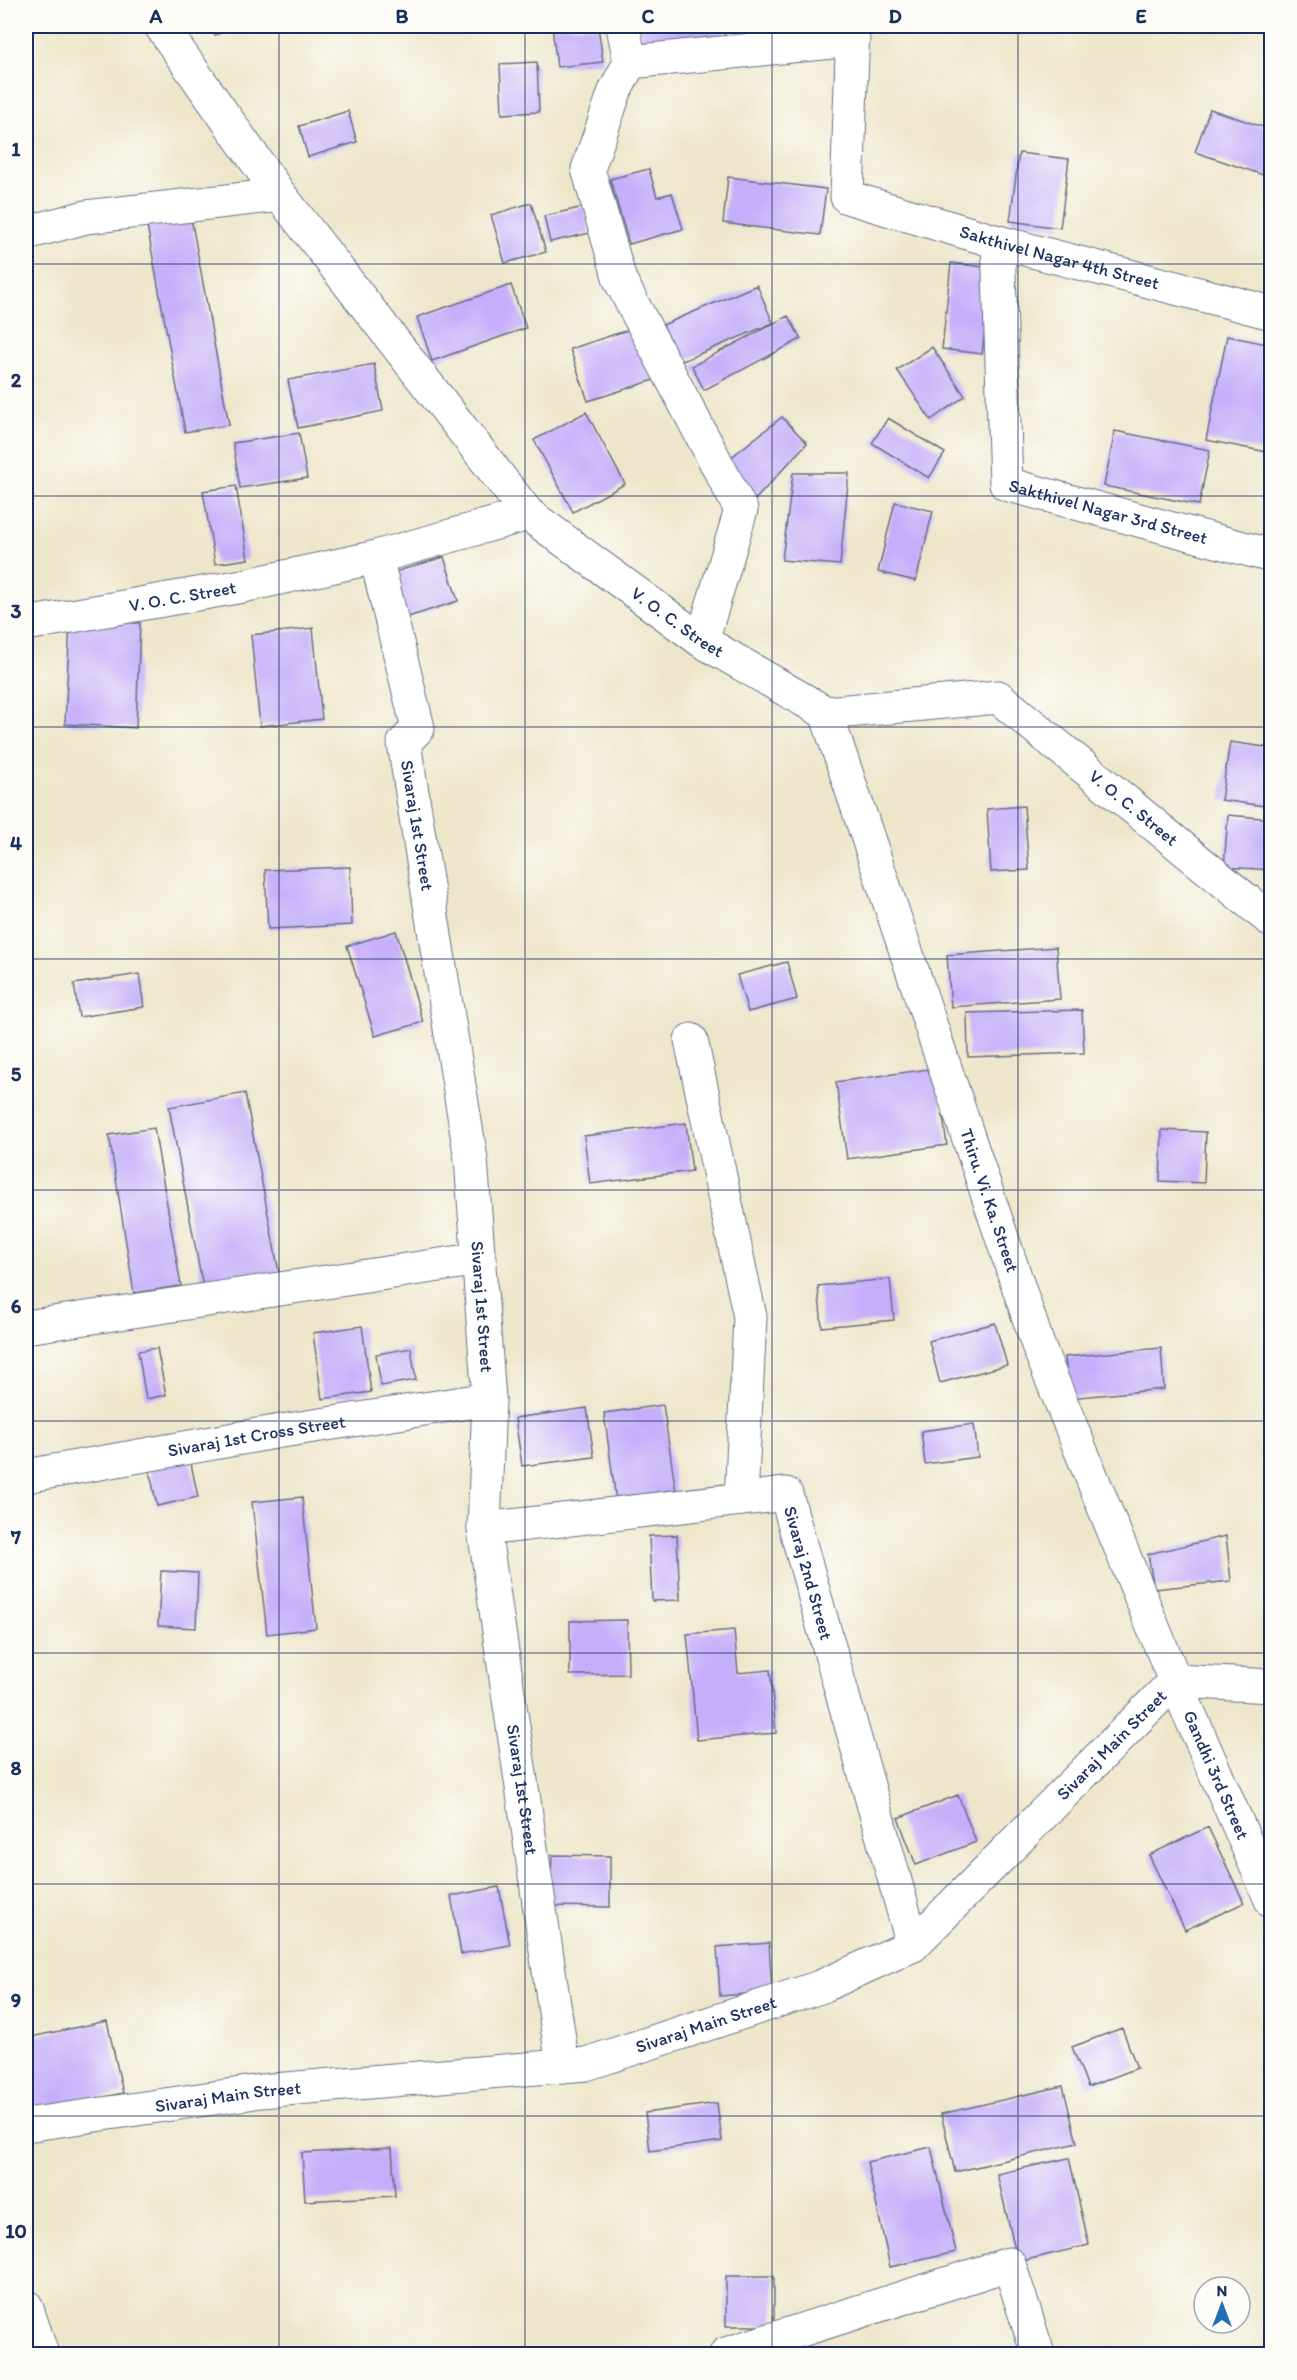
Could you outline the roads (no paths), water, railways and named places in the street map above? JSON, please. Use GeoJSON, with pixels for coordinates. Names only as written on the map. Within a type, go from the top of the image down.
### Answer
{"type":"FeatureCollection","features":[{"type":"Feature","properties":{"kind":"street"},"geometry":{"type":"LineString","coordinates":[[161,26],[280,195],[528,514]]}},
{"type":"Feature","properties":{"kind":"street"},"geometry":{"type":"LineString","coordinates":[[622,26],[630,62],[615,91],[588,169],[620,280],[741,510],[702,641]]}},
{"type":"Feature","properties":{"kind":"street"},"geometry":{"type":"LineString","coordinates":[[630,62],[853,33]]}},
{"type":"Feature","properties":{"kind":"street","name":"Sakthivel Nagar 4th Street"},"geometry":{"type":"LineString","coordinates":[[853,33],[847,197],[998,242],[1272,313]]}},
{"type":"Feature","properties":{"kind":"street"},"geometry":{"type":"LineString","coordinates":[[26,233],[86,217],[280,195]]}},
{"type":"Feature","properties":{"kind":"street","name":"Sakthivel Nagar 3rd Street"},"geometry":{"type":"LineString","coordinates":[[998,242],[1006,484],[1272,556]]}},
{"type":"Feature","properties":{"kind":"street","name":"V. O. C. Street"},"geometry":{"type":"LineString","coordinates":[[26,624],[243,585],[376,557],[528,514],[702,641],[826,713],[998,697],[1272,921]]}},
{"type":"Feature","properties":{"kind":"street","name":"Sivaraj 1st Street"},"geometry":{"type":"LineString","coordinates":[[376,557],[417,728],[404,743],[471,1158],[489,1399],[484,1529],[563,2066]]}},
{"type":"Feature","properties":{"kind":"street","name":"Thiru. Vi. Ka. Street"},"geometry":{"type":"LineString","coordinates":[[826,713],[1039,1348],[1175,1681]]}},
{"type":"Feature","properties":{"kind":"street"},"geometry":{"type":"LineString","coordinates":[[691,1040],[750,1317],[741,1499]]}},
{"type":"Feature","properties":{"kind":"street"},"geometry":{"type":"LineString","coordinates":[[26,1327],[480,1259]]}},
{"type":"Feature","properties":{"kind":"street","name":"Sivaraj 1st Cross Street"},"geometry":{"type":"LineString","coordinates":[[26,1476],[275,1432],[489,1399]]}},
{"type":"Feature","properties":{"kind":"street","name":"Sivaraj 2nd Street"},"geometry":{"type":"LineString","coordinates":[[484,1529],[786,1494],[913,1945]]}},
{"type":"Feature","properties":{"kind":"street","name":"Sivaraj Main Street"},"geometry":{"type":"LineString","coordinates":[[26,2125],[261,2091],[586,2064],[820,1988],[913,1945],[1175,1681],[1272,1686]]}},
{"type":"Feature","properties":{"kind":"street","name":"Gandhi 3rd Street"},"geometry":{"type":"LineString","coordinates":[[1175,1681],[1272,1902]]}},
{"type":"Feature","properties":{"kind":"street"},"geometry":{"type":"LineString","coordinates":[[726,2355],[1009,2264],[1038,2355]]}},
{"type":"Feature","properties":{"kind":"street"},"geometry":{"type":"LineString","coordinates":[[26,2306],[42,2355]]}}]}
